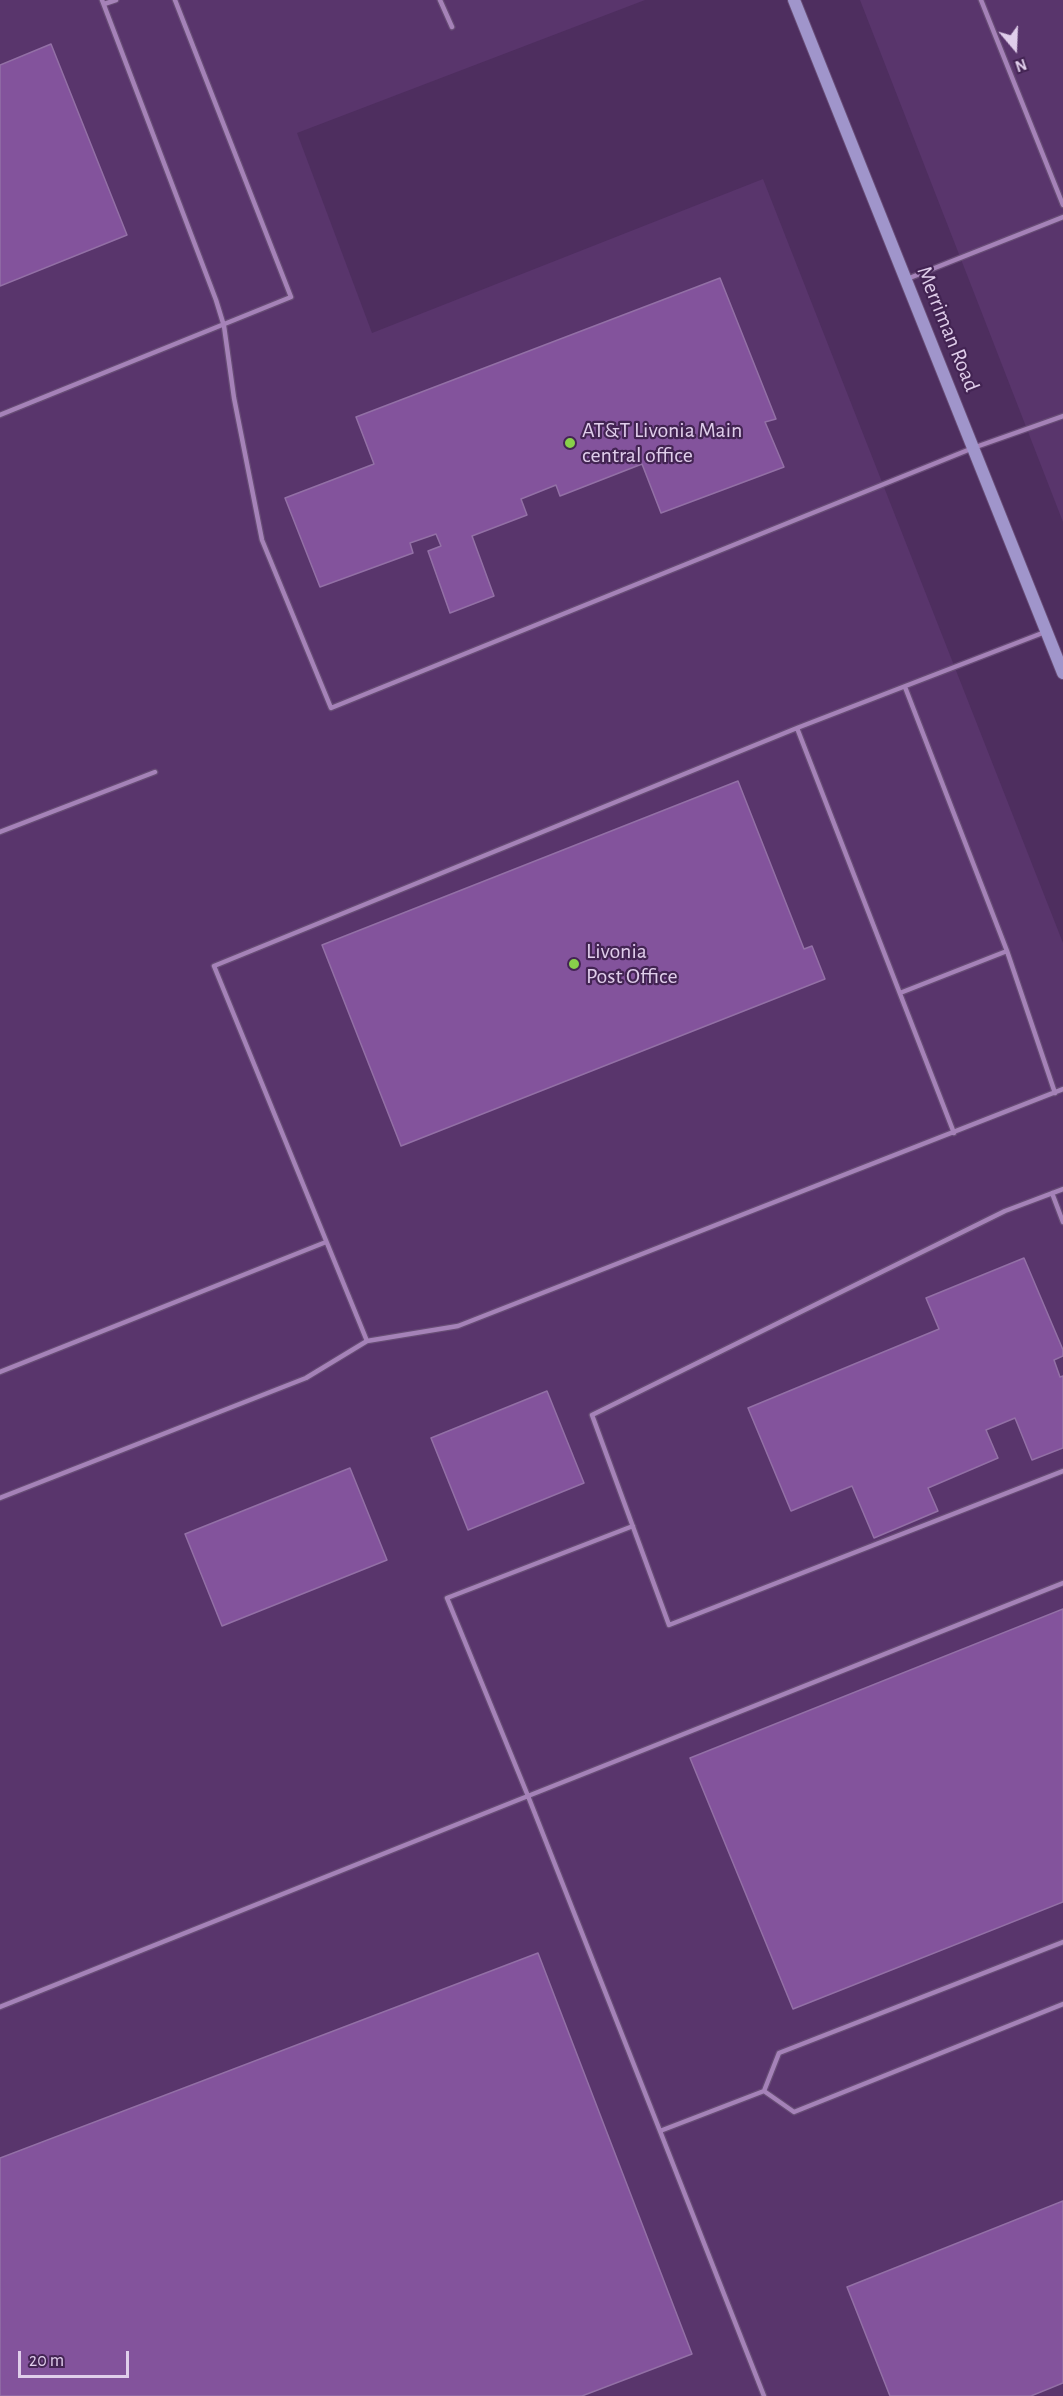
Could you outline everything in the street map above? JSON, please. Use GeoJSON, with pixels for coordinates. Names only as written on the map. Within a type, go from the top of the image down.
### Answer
{"type":"FeatureCollection","features":[{"type":"Feature","properties":{"kind":"main road","name":"Merriman Road"},"geometry":{"type":"LineString","coordinates":[[794,0],[1063,673]]}},
{"type":"Feature","properties":{"kind":"lane"},"geometry":{"type":"LineString","coordinates":[[116,0],[103,2],[224,326],[234,398],[262,540],[331,708],[973,448],[1063,416]]}},
{"type":"Feature","properties":{"kind":"lane"},"geometry":{"type":"LineString","coordinates":[[0,415],[291,297],[175,0]]}},
{"type":"Feature","properties":{"kind":"lane"},"geometry":{"type":"LineString","coordinates":[[440,0],[452,27]]}},
{"type":"Feature","properties":{"kind":"lane"},"geometry":{"type":"LineString","coordinates":[[981,0],[1063,205]]}},
{"type":"Feature","properties":{"kind":"lane"},"geometry":{"type":"LineString","coordinates":[[906,279],[1063,217]]}},
{"type":"Feature","properties":{"kind":"lane"},"geometry":{"type":"LineString","coordinates":[[367,1341],[214,966],[797,728],[1047,631]]}},
{"type":"Feature","properties":{"kind":"lane"},"geometry":{"type":"LineString","coordinates":[[905,687],[1007,951],[1055,1093]]}},
{"type":"Feature","properties":{"kind":"lane"},"geometry":{"type":"LineString","coordinates":[[797,728],[954,1133]]}},
{"type":"Feature","properties":{"kind":"lane"},"geometry":{"type":"LineString","coordinates":[[0,832],[155,772]]}},
{"type":"Feature","properties":{"kind":"lane"},"geometry":{"type":"LineString","coordinates":[[900,993],[1007,951]]}},
{"type":"Feature","properties":{"kind":"lane"},"geometry":{"type":"LineString","coordinates":[[0,1498],[306,1378],[367,1341],[458,1326],[1063,1089]]}},
{"type":"Feature","properties":{"kind":"lane"},"geometry":{"type":"LineString","coordinates":[[1063,1189],[1005,1211],[592,1415],[669,1625],[1063,1471]]}},
{"type":"Feature","properties":{"kind":"lane"},"geometry":{"type":"LineString","coordinates":[[1052,1193],[1063,1222]]}},
{"type":"Feature","properties":{"kind":"lane"},"geometry":{"type":"LineString","coordinates":[[0,1372],[326,1242]]}},
{"type":"Feature","properties":{"kind":"lane"},"geometry":{"type":"LineString","coordinates":[[633,1526],[447,1599],[528,1796],[764,2396]]}},
{"type":"Feature","properties":{"kind":"lane"},"geometry":{"type":"LineString","coordinates":[[0,2007],[1063,1582]]}},
{"type":"Feature","properties":{"kind":"lane"},"geometry":{"type":"LineString","coordinates":[[660,2131],[764,2091],[779,2053],[1063,1942]]}},
{"type":"Feature","properties":{"kind":"lane"},"geometry":{"type":"LineString","coordinates":[[764,2091],[794,2112],[1063,2004]]}},
{"type":"Feature","properties":{"kind":"shaded area"},"geometry":{"type":"Polygon","coordinates":[[[0,0],[645,0],[297,133],[372,333],[763,179],[1063,943],[1063,2396],[0,2396],[0,0]]]}},
{"type":"Feature","properties":{"kind":"shaded area"},"geometry":{"type":"Polygon","coordinates":[[[860,0],[1063,0],[1063,522],[985,321],[860,0]]]}},
{"type":"Feature","properties":{"kind":"building"},"geometry":{"type":"Polygon","coordinates":[[[51,44],[127,235],[0,286],[0,65],[51,44]]]}},
{"type":"Feature","properties":{"kind":"building","name":"AT&T Livonia Main central office"},"geometry":{"type":"Polygon","coordinates":[[[720,278],[776,419],[765,422],[784,467],[661,513],[642,464],[560,496],[556,485],[521,499],[527,515],[472,536],[494,596],[450,613],[428,551],[441,546],[436,534],[410,543],[413,553],[320,587],[285,498],[374,464],[356,417],[720,278]]]}},
{"type":"Feature","properties":{"kind":"building","name":"Livonia Post Office"},"geometry":{"type":"Polygon","coordinates":[[[738,781],[804,949],[812,946],[825,979],[401,1146],[322,945],[738,781]]]}},
{"type":"Feature","properties":{"kind":"building"},"geometry":{"type":"Polygon","coordinates":[[[1024,1258],[1063,1350],[1063,1356],[1054,1360],[1060,1377],[1063,1376],[1063,1448],[1032,1460],[1015,1418],[986,1430],[998,1458],[928,1488],[938,1511],[874,1538],[852,1486],[791,1511],[748,1408],[939,1329],[926,1298],[1024,1258]]]}},
{"type":"Feature","properties":{"kind":"building"},"geometry":{"type":"Polygon","coordinates":[[[547,1391],[584,1483],[468,1530],[431,1438],[547,1391]]]}},
{"type":"Feature","properties":{"kind":"building"},"geometry":{"type":"Polygon","coordinates":[[[350,1468],[387,1560],[222,1626],[185,1534],[350,1468]]]}},
{"type":"Feature","properties":{"kind":"building"},"geometry":{"type":"Polygon","coordinates":[[[1063,1609],[1063,1902],[793,2009],[690,1758],[1063,1609]]]}},
{"type":"Feature","properties":{"kind":"building"},"geometry":{"type":"Polygon","coordinates":[[[538,1953],[692,2354],[582,2396],[0,2396],[0,2158],[538,1953]]]}},
{"type":"Feature","properties":{"kind":"building"},"geometry":{"type":"Polygon","coordinates":[[[1063,2201],[1063,2383],[1031,2396],[890,2396],[847,2287],[1063,2201]]]}},
{"type":"Feature","properties":{"kind":"place","name":"AT&T Livonia Main central office"},"geometry":{"type":"Point","coordinates":[570,443]}},
{"type":"Feature","properties":{"kind":"place","name":"Livonia Post Office"},"geometry":{"type":"Point","coordinates":[574,964]}}]}
